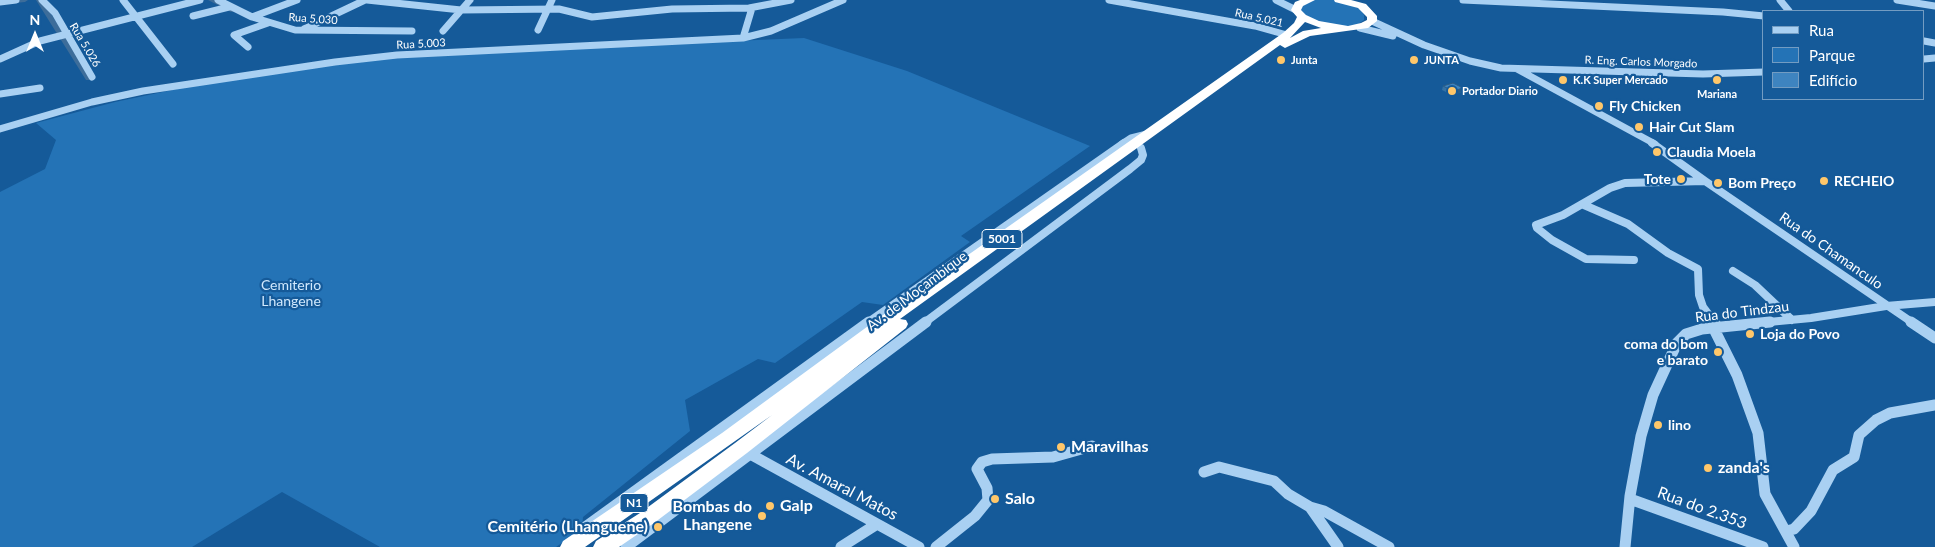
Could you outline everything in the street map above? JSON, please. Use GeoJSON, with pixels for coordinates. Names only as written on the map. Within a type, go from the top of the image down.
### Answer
{"type":"FeatureCollection","features":[{"type":"Feature","properties":{"kind":"highway","name":"Av. de Moçambique"},"geometry":{"type":"LineString","coordinates":[[646,518],[741,448],[904,321],[1287,35],[1298,25],[1299,4],[1310,0]]}},
{"type":"Feature","properties":{"kind":"highway"},"geometry":{"type":"LineString","coordinates":[[1299,13],[1316,24],[1336,29],[1360,28],[1372,21],[1372,16],[1360,3],[1339,0]]}},
{"type":"Feature","properties":{"kind":"highway","name":"Av. de Moçambique"},"geometry":{"type":"LineString","coordinates":[[698,459],[1144,141],[1296,38],[1307,33],[1336,29]]}},
{"type":"Feature","properties":{"kind":"highway","name":"N1"},"geometry":{"type":"LineString","coordinates":[[570,547],[698,459]]}},
{"type":"Feature","properties":{"kind":"highway","name":"N1"},"geometry":{"type":"LineString","coordinates":[[603,547],[646,518]]}},
{"type":"Feature","properties":{"kind":"street"},"geometry":{"type":"LineString","coordinates":[[0,2],[16,0]]}},
{"type":"Feature","properties":{"kind":"street","name":"Rua 5.026"},"geometry":{"type":"LineString","coordinates":[[42,0],[55,13],[92,77]]}},
{"type":"Feature","properties":{"kind":"street"},"geometry":{"type":"LineString","coordinates":[[123,0],[173,64]]}},
{"type":"Feature","properties":{"kind":"street"},"geometry":{"type":"LineString","coordinates":[[1,58],[40,41],[200,0]]}},
{"type":"Feature","properties":{"kind":"street","name":"Rua 5.030"},"geometry":{"type":"LineString","coordinates":[[218,0],[229,7],[268,23],[302,30],[412,31]]}},
{"type":"Feature","properties":{"kind":"street"},"geometry":{"type":"LineString","coordinates":[[252,17],[297,0]]}},
{"type":"Feature","properties":{"kind":"street"},"geometry":{"type":"LineString","coordinates":[[302,30],[366,0],[461,10],[566,10],[592,17],[672,9],[756,5],[791,0]]}},
{"type":"Feature","properties":{"kind":"street"},"geometry":{"type":"LineString","coordinates":[[442,31],[470,0]]}},
{"type":"Feature","properties":{"kind":"street"},"geometry":{"type":"LineString","coordinates":[[538,30],[552,0]]}},
{"type":"Feature","properties":{"kind":"street","name":"Rua 5.003"},"geometry":{"type":"LineString","coordinates":[[0,129],[92,102],[143,91],[335,62],[397,55],[696,42],[743,38],[771,31],[843,0]]}},
{"type":"Feature","properties":{"kind":"street","name":"Rua 5.021"},"geometry":{"type":"LineString","coordinates":[[1108,0],[1255,26],[1287,35]]}},
{"type":"Feature","properties":{"kind":"street"},"geometry":{"type":"LineString","coordinates":[[1276,0],[1299,13]]}},
{"type":"Feature","properties":{"kind":"street"},"geometry":{"type":"LineString","coordinates":[[1463,0],[1535,2],[1762,16]]}},
{"type":"Feature","properties":{"kind":"street"},"geometry":{"type":"LineString","coordinates":[[1780,0],[1788,10]]}},
{"type":"Feature","properties":{"kind":"street"},"geometry":{"type":"LineString","coordinates":[[1897,0],[1935,6]]}},
{"type":"Feature","properties":{"kind":"street"},"geometry":{"type":"LineString","coordinates":[[743,38],[756,5]]}},
{"type":"Feature","properties":{"kind":"street"},"geometry":{"type":"LineString","coordinates":[[193,16],[229,7]]}},
{"type":"Feature","properties":{"kind":"street"},"geometry":{"type":"LineString","coordinates":[[1372,21],[1424,45]]}},
{"type":"Feature","properties":{"kind":"street"},"geometry":{"type":"LineString","coordinates":[[248,47],[234,35],[268,23]]}},
{"type":"Feature","properties":{"kind":"street","name":"R. Eng. Carlos Morgado"},"geometry":{"type":"LineString","coordinates":[[1360,28],[1424,45],[1486,66],[1517,69],[1704,74],[1762,72]]}},
{"type":"Feature","properties":{"kind":"street"},"geometry":{"type":"LineString","coordinates":[[1929,59],[1935,62]]}},
{"type":"Feature","properties":{"kind":"street","name":"Rua do Chamanculo"},"geometry":{"type":"LineString","coordinates":[[1517,69],[1663,149],[1709,184],[1935,338]]}},
{"type":"Feature","properties":{"kind":"street"},"geometry":{"type":"LineString","coordinates":[[0,94],[40,88]]}},
{"type":"Feature","properties":{"kind":"street"},"geometry":{"type":"LineString","coordinates":[[560,547],[672,463],[1129,139],[1144,141],[1143,155],[1137,164],[626,547]]}},
{"type":"Feature","properties":{"kind":"street"},"geometry":{"type":"LineString","coordinates":[[1634,260],[1586,259],[1560,245],[1536,226],[1584,204],[1610,188],[1625,183],[1709,184]]}},
{"type":"Feature","properties":{"kind":"street"},"geometry":{"type":"LineString","coordinates":[[1584,204],[1628,224],[1668,252],[1698,269],[1699,295],[1703,307],[1716,328],[1737,375],[1758,433],[1765,494],[1794,547]]}},
{"type":"Feature","properties":{"kind":"street"},"geometry":{"type":"LineString","coordinates":[[1733,271],[1755,285],[1792,320]]}},
{"type":"Feature","properties":{"kind":"street","name":"Rua do Tindzau"},"geometry":{"type":"LineString","coordinates":[[1626,547],[1630,499],[1643,428],[1653,396],[1676,344],[1686,334],[1694,330],[1792,320],[1886,306],[1935,302]]}},
{"type":"Feature","properties":{"kind":"street"},"geometry":{"type":"LineString","coordinates":[[1787,532],[1802,522],[1811,511],[1833,470],[1854,457],[1859,435],[1876,420],[1890,413],[1935,405]]}},
{"type":"Feature","properties":{"kind":"street"},"geometry":{"type":"LineString","coordinates":[[936,547],[975,516],[988,500],[987,488],[977,468],[982,462],[992,459],[1053,457],[1092,446]]}},
{"type":"Feature","properties":{"kind":"street","name":"Av. Amaral Matos"},"geometry":{"type":"LineString","coordinates":[[750,454],[920,547]]}},
{"type":"Feature","properties":{"kind":"street"},"geometry":{"type":"LineString","coordinates":[[1204,472],[1219,467],[1274,481],[1288,494],[1310,507],[1324,512],[1389,547]]}},
{"type":"Feature","properties":{"kind":"street","name":"Rua do 2.353"},"geometry":{"type":"LineString","coordinates":[[1630,499],[1763,547]]}},
{"type":"Feature","properties":{"kind":"street"},"geometry":{"type":"LineString","coordinates":[[1310,507],[1338,547]]}},
{"type":"Feature","properties":{"kind":"street"},"geometry":{"type":"LineString","coordinates":[[841,547],[877,524]]}},
{"type":"Feature","properties":{"kind":"green space"},"geometry":{"type":"Polygon","coordinates":[[[1309,0],[1338,0],[1360,9],[1364,15],[1364,20],[1357,25],[1345,27],[1306,20],[1297,7],[1309,0]]]}},
{"type":"Feature","properties":{"kind":"green space","name":"Cemiterio Lhangene"},"geometry":{"type":"Polygon","coordinates":[[[804,38],[907,71],[1090,146],[961,236],[970,242],[883,305],[862,302],[775,363],[758,359],[685,400],[690,431],[583,517],[582,529],[556,547],[380,547],[282,492],[192,547],[0,547],[0,192],[45,169],[56,140],[36,123],[115,102],[196,85],[291,69],[430,54],[804,38]]]}},
{"type":"Feature","properties":{"kind":"building"},"geometry":{"type":"Polygon","coordinates":[[[1453,83],[1463,88],[1453,91],[1443,86],[1453,83]]]}},
{"type":"Feature","properties":{"kind":"waterway"},"geometry":{"type":"LineString","coordinates":[[6,2],[25,0]]}},
{"type":"Feature","properties":{"kind":"waterway"},"geometry":{"type":"LineString","coordinates":[[39,0],[89,78]]}},
{"type":"Feature","properties":{"kind":"waterway"},"geometry":{"type":"LineString","coordinates":[[211,0],[233,11]]}},
{"type":"Feature","properties":{"kind":"place","name":"Junta"},"geometry":{"type":"Point","coordinates":[1281,60]}},
{"type":"Feature","properties":{"kind":"place","name":"JUNTA"},"geometry":{"type":"Point","coordinates":[1414,60]}},
{"type":"Feature","properties":{"kind":"place","name":"K.K Super Mercado"},"geometry":{"type":"Point","coordinates":[1563,80]}},
{"type":"Feature","properties":{"kind":"place","name":"Mariana"},"geometry":{"type":"Point","coordinates":[1717,80]}},
{"type":"Feature","properties":{"kind":"place","name":"Portador Diario"},"geometry":{"type":"Point","coordinates":[1452,91]}},
{"type":"Feature","properties":{"kind":"place","name":"Fly Chicken"},"geometry":{"type":"Point","coordinates":[1599,106]}},
{"type":"Feature","properties":{"kind":"place","name":"Hair Cut Slam"},"geometry":{"type":"Point","coordinates":[1639,127]}},
{"type":"Feature","properties":{"kind":"place","name":"Claudia Moela"},"geometry":{"type":"Point","coordinates":[1657,152]}},
{"type":"Feature","properties":{"kind":"place","name":"Tote"},"geometry":{"type":"Point","coordinates":[1681,179]}},
{"type":"Feature","properties":{"kind":"place","name":"RECHEIO"},"geometry":{"type":"Point","coordinates":[1824,181]}},
{"type":"Feature","properties":{"kind":"place","name":"Bom Preço"},"geometry":{"type":"Point","coordinates":[1718,183]}},
{"type":"Feature","properties":{"kind":"place","name":"Loja do Povo"},"geometry":{"type":"Point","coordinates":[1750,334]}},
{"type":"Feature","properties":{"kind":"place","name":"coma do bom e barato"},"geometry":{"type":"Point","coordinates":[1718,352]}},
{"type":"Feature","properties":{"kind":"place","name":"lino"},"geometry":{"type":"Point","coordinates":[1658,425]}},
{"type":"Feature","properties":{"kind":"place","name":"Maravilhas"},"geometry":{"type":"Point","coordinates":[1061,447]}},
{"type":"Feature","properties":{"kind":"place","name":"zanda's"},"geometry":{"type":"Point","coordinates":[1708,468]}},
{"type":"Feature","properties":{"kind":"place","name":"Salo"},"geometry":{"type":"Point","coordinates":[995,499]}},
{"type":"Feature","properties":{"kind":"place","name":"Galp"},"geometry":{"type":"Point","coordinates":[770,506]}},
{"type":"Feature","properties":{"kind":"place","name":"Bombas do Lhangene"},"geometry":{"type":"Point","coordinates":[762,516]}},
{"type":"Feature","properties":{"kind":"place","name":"Cemitério (Lhanguene)"},"geometry":{"type":"Point","coordinates":[658,527]}}]}
